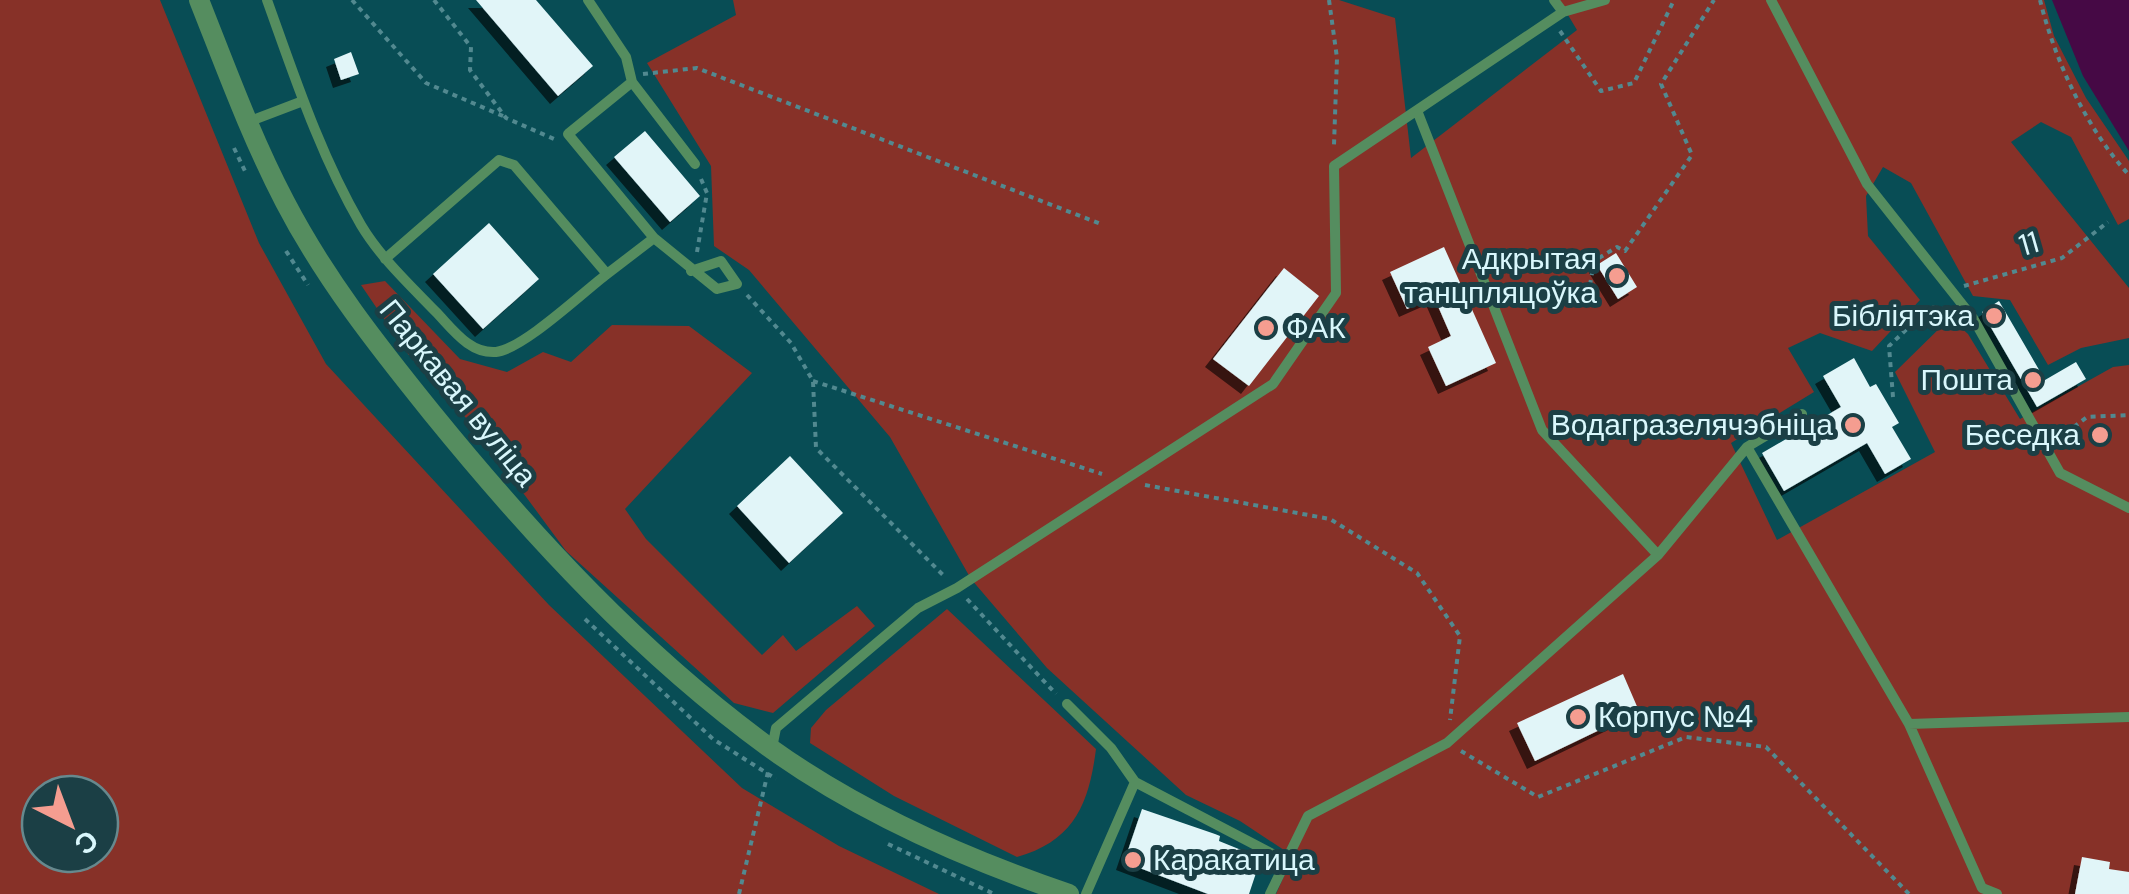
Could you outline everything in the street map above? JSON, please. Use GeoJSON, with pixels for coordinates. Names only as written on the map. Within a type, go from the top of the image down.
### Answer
{"type":"FeatureCollection","features":[{"type":"Feature","properties":{"kind":"street","name":"Паркавая вуліца"},"geometry":{"type":"LineString","coordinates":[[199,0],[285,202],[326,272],[447,431],[596,596],[670,666],[772,749],[902,824],[1069,894]]}},
{"type":"Feature","properties":{"kind":"lane"},"geometry":{"type":"LineString","coordinates":[[267,0],[303,101],[361,224],[385,258],[466,343],[491,352],[530,336],[654,238]]}},
{"type":"Feature","properties":{"kind":"lane"},"geometry":{"type":"LineString","coordinates":[[588,0],[626,57],[632,82],[695,164]]}},
{"type":"Feature","properties":{"kind":"lane"},"geometry":{"type":"LineString","coordinates":[[1554,0],[1563,12]]}},
{"type":"Feature","properties":{"kind":"lane"},"geometry":{"type":"LineString","coordinates":[[772,749],[776,728],[918,608],[957,588],[1274,384],[1336,294],[1334,166],[1563,12],[1604,0]]}},
{"type":"Feature","properties":{"kind":"lane"},"geometry":{"type":"LineString","coordinates":[[1771,0],[1867,184],[1966,310],[2060,473],[2129,508]]}},
{"type":"Feature","properties":{"kind":"lane"},"geometry":{"type":"LineString","coordinates":[[632,82],[568,134],[654,238],[691,271],[717,289],[737,284],[721,261],[691,271]]}},
{"type":"Feature","properties":{"kind":"lane"},"geometry":{"type":"LineString","coordinates":[[248,122],[303,101]]}},
{"type":"Feature","properties":{"kind":"lane"},"geometry":{"type":"LineString","coordinates":[[1418,113],[1542,430],[1658,555]]}},
{"type":"Feature","properties":{"kind":"lane"},"geometry":{"type":"LineString","coordinates":[[385,258],[499,160],[514,166],[608,274]]}},
{"type":"Feature","properties":{"kind":"lane"},"geometry":{"type":"LineString","coordinates":[[1270,894],[1308,816],[1447,743],[1658,555],[1747,447],[1802,414]]}},
{"type":"Feature","properties":{"kind":"lane"},"geometry":{"type":"LineString","coordinates":[[1747,447],[1910,724],[1983,891],[1996,894]]}},
{"type":"Feature","properties":{"kind":"lane"},"geometry":{"type":"LineString","coordinates":[[1066,704],[1111,748],[1135,782],[1286,861]]}},
{"type":"Feature","properties":{"kind":"lane"},"geometry":{"type":"LineString","coordinates":[[1910,724],[2129,716]]}},
{"type":"Feature","properties":{"kind":"lane"},"geometry":{"type":"LineString","coordinates":[[1086,894],[1135,782]]}},
{"type":"Feature","properties":{"kind":"path"},"geometry":{"type":"LineString","coordinates":[[352,0],[426,83],[581,151]]}},
{"type":"Feature","properties":{"kind":"path"},"geometry":{"type":"LineString","coordinates":[[434,0],[471,47],[470,70],[506,118]]}},
{"type":"Feature","properties":{"kind":"path"},"geometry":{"type":"LineString","coordinates":[[1329,0],[1336,58],[1334,166]]}},
{"type":"Feature","properties":{"kind":"path"},"geometry":{"type":"LineString","coordinates":[[1563,12],[1560,32],[1601,92],[1634,83],[1674,0]]}},
{"type":"Feature","properties":{"kind":"path"},"geometry":{"type":"LineString","coordinates":[[1590,285],[1594,262],[1617,247],[1626,251],[1692,156],[1661,84],[1714,0]]}},
{"type":"Feature","properties":{"kind":"path"},"geometry":{"type":"LineString","coordinates":[[2040,0],[2052,49],[2111,155],[2129,175]]}},
{"type":"Feature","properties":{"kind":"path"},"geometry":{"type":"LineString","coordinates":[[632,82],[641,74],[697,68],[1101,224]]}},
{"type":"Feature","properties":{"kind":"path"},"geometry":{"type":"LineString","coordinates":[[691,271],[704,229],[706,193],[695,164]]}},
{"type":"Feature","properties":{"kind":"path","name":"11"},"geometry":{"type":"LineString","coordinates":[[1950,290],[2062,258],[2108,222]]}},
{"type":"Feature","properties":{"kind":"path"},"geometry":{"type":"LineString","coordinates":[[737,284],[791,342],[813,381],[816,448],[957,588],[1066,704]]}},
{"type":"Feature","properties":{"kind":"path"},"geometry":{"type":"LineString","coordinates":[[1893,397],[1889,346],[1930,307],[1966,310]]}},
{"type":"Feature","properties":{"kind":"path"},"geometry":{"type":"LineString","coordinates":[[1883,317],[1906,330]]}},
{"type":"Feature","properties":{"kind":"path"},"geometry":{"type":"LineString","coordinates":[[813,381],[1122,480],[1330,519],[1417,573],[1460,636],[1447,743],[1538,796],[1686,737],[1766,746],[1909,894]]}},
{"type":"Feature","properties":{"kind":"path"},"geometry":{"type":"LineString","coordinates":[[2044,446],[2087,417],[2129,416]]}},
{"type":"Feature","properties":{"kind":"path"},"geometry":{"type":"LineString","coordinates":[[739,894],[772,749]]}},
{"type":"Feature","properties":{"kind":"shaded area"},"geometry":{"type":"Polygon","coordinates":[[[0,0],[160,0],[259,243],[326,364],[549,605],[742,788],[839,846],[939,894],[0,894],[0,0]]]}},
{"type":"Feature","properties":{"kind":"shaded area"},"geometry":{"type":"Polygon","coordinates":[[[733,0],[1339,0],[1395,18],[1411,158],[1577,30],[1559,0],[2044,0],[2054,36],[2086,98],[2129,161],[2129,219],[2118,225],[2071,137],[2041,122],[2011,142],[2129,288],[2129,338],[2081,348],[2048,365],[2010,300],[1973,296],[1911,183],[1883,167],[1866,196],[1868,236],[1920,300],[1872,351],[1820,333],[1788,348],[1814,392],[1731,443],[1777,540],[1935,452],[1895,372],[1950,318],[1968,334],[2020,419],[2113,367],[2129,365],[2129,894],[1276,894],[1293,856],[1240,821],[1186,795],[1047,668],[971,579],[890,437],[749,270],[714,246],[711,166],[647,63],[736,15],[733,0]]]}},
{"type":"Feature","properties":{"kind":"shaded area"},"geometry":{"type":"Polygon","coordinates":[[[2052,0],[2129,0],[2129,151],[2083,76],[2052,0]]]}},
{"type":"Feature","properties":{"kind":"shaded area"},"geometry":{"type":"Polygon","coordinates":[[[385,281],[460,359],[507,372],[543,352],[571,362],[612,325],[689,326],[752,373],[625,509],[646,539],[762,655],[783,635],[796,651],[857,606],[875,626],[773,713],[734,703],[566,551],[476,429],[408,354],[361,285],[385,281]]]}},
{"type":"Feature","properties":{"kind":"shaded area"},"geometry":{"type":"Polygon","coordinates":[[[947,609],[1096,749],[1089,787],[1075,818],[1052,841],[1017,857],[894,796],[810,743],[811,728],[826,710],[947,609]]]}},
{"type":"Feature","properties":{"kind":"building"},"geometry":{"type":"Polygon","coordinates":[[[476,0],[536,0],[593,66],[558,96],[476,0]]]}},
{"type":"Feature","properties":{"kind":"building"},"geometry":{"type":"Polygon","coordinates":[[[351,52],[359,74],[341,80],[334,59],[351,52]]]}},
{"type":"Feature","properties":{"kind":"building"},"geometry":{"type":"Polygon","coordinates":[[[645,131],[700,196],[670,222],[614,157],[645,131]]]}},
{"type":"Feature","properties":{"kind":"building"},"geometry":{"type":"Polygon","coordinates":[[[489,223],[539,279],[483,329],[433,274],[489,223]]]}},
{"type":"Feature","properties":{"kind":"building"},"geometry":{"type":"Polygon","coordinates":[[[1444,247],[1496,363],[1446,386],[1428,347],[1451,336],[1434,297],[1407,309],[1390,272],[1444,247]]]}},
{"type":"Feature","properties":{"kind":"building","name":"Адкрытая танцпляцоўка"},"geometry":{"type":"Polygon","coordinates":[[[1616,253],[1637,287],[1618,299],[1597,265],[1616,253]]]}},
{"type":"Feature","properties":{"kind":"building","name":"ФАК"},"geometry":{"type":"Polygon","coordinates":[[[1284,268],[1319,296],[1249,386],[1213,359],[1284,268]]]}},
{"type":"Feature","properties":{"kind":"building"},"geometry":{"type":"Polygon","coordinates":[[[1999,301],[2045,380],[2076,362],[2086,379],[2037,407],[1982,312],[1999,301]]]}},
{"type":"Feature","properties":{"kind":"building","name":"Водагразелячэбніца"},"geometry":{"type":"Polygon","coordinates":[[[1854,358],[1870,387],[1876,384],[1899,423],[1892,427],[1911,459],[1885,474],[1867,443],[1784,491],[1762,453],[1841,407],[1823,376],[1854,358]]]}},
{"type":"Feature","properties":{"kind":"building"},"geometry":{"type":"Polygon","coordinates":[[[790,456],[843,513],[789,563],[737,506],[790,456]]]}},
{"type":"Feature","properties":{"kind":"building","name":"Корпус №4"},"geometry":{"type":"Polygon","coordinates":[[[1623,674],[1639,711],[1535,761],[1517,723],[1623,674]]]}},
{"type":"Feature","properties":{"kind":"building"},"geometry":{"type":"Polygon","coordinates":[[[1142,809],[1220,836],[1219,841],[1261,858],[1249,894],[1208,894],[1124,862],[1142,809]]]}},
{"type":"Feature","properties":{"kind":"building"},"geometry":{"type":"Polygon","coordinates":[[[2082,857],[2110,862],[2109,869],[2129,872],[2129,894],[2075,894],[2082,857]]]}},
{"type":"Feature","properties":{"kind":"place","name":"Адкрытая танцпляцоўка"},"geometry":{"type":"Point","coordinates":[1617,276]}},
{"type":"Feature","properties":{"kind":"place","name":"Бібліятэка"},"geometry":{"type":"Point","coordinates":[1994,316]}},
{"type":"Feature","properties":{"kind":"place","name":"ФАК"},"geometry":{"type":"Point","coordinates":[1266,328]}},
{"type":"Feature","properties":{"kind":"place","name":"Пошта"},"geometry":{"type":"Point","coordinates":[2033,380]}},
{"type":"Feature","properties":{"kind":"place","name":"Водагразелячэбніца"},"geometry":{"type":"Point","coordinates":[1853,425]}},
{"type":"Feature","properties":{"kind":"place","name":"Беседка"},"geometry":{"type":"Point","coordinates":[2100,435]}},
{"type":"Feature","properties":{"kind":"place","name":"Корпус №4"},"geometry":{"type":"Point","coordinates":[1578,717]}},
{"type":"Feature","properties":{"kind":"place","name":"Каракатица"},"geometry":{"type":"Point","coordinates":[1133,860]}}]}
